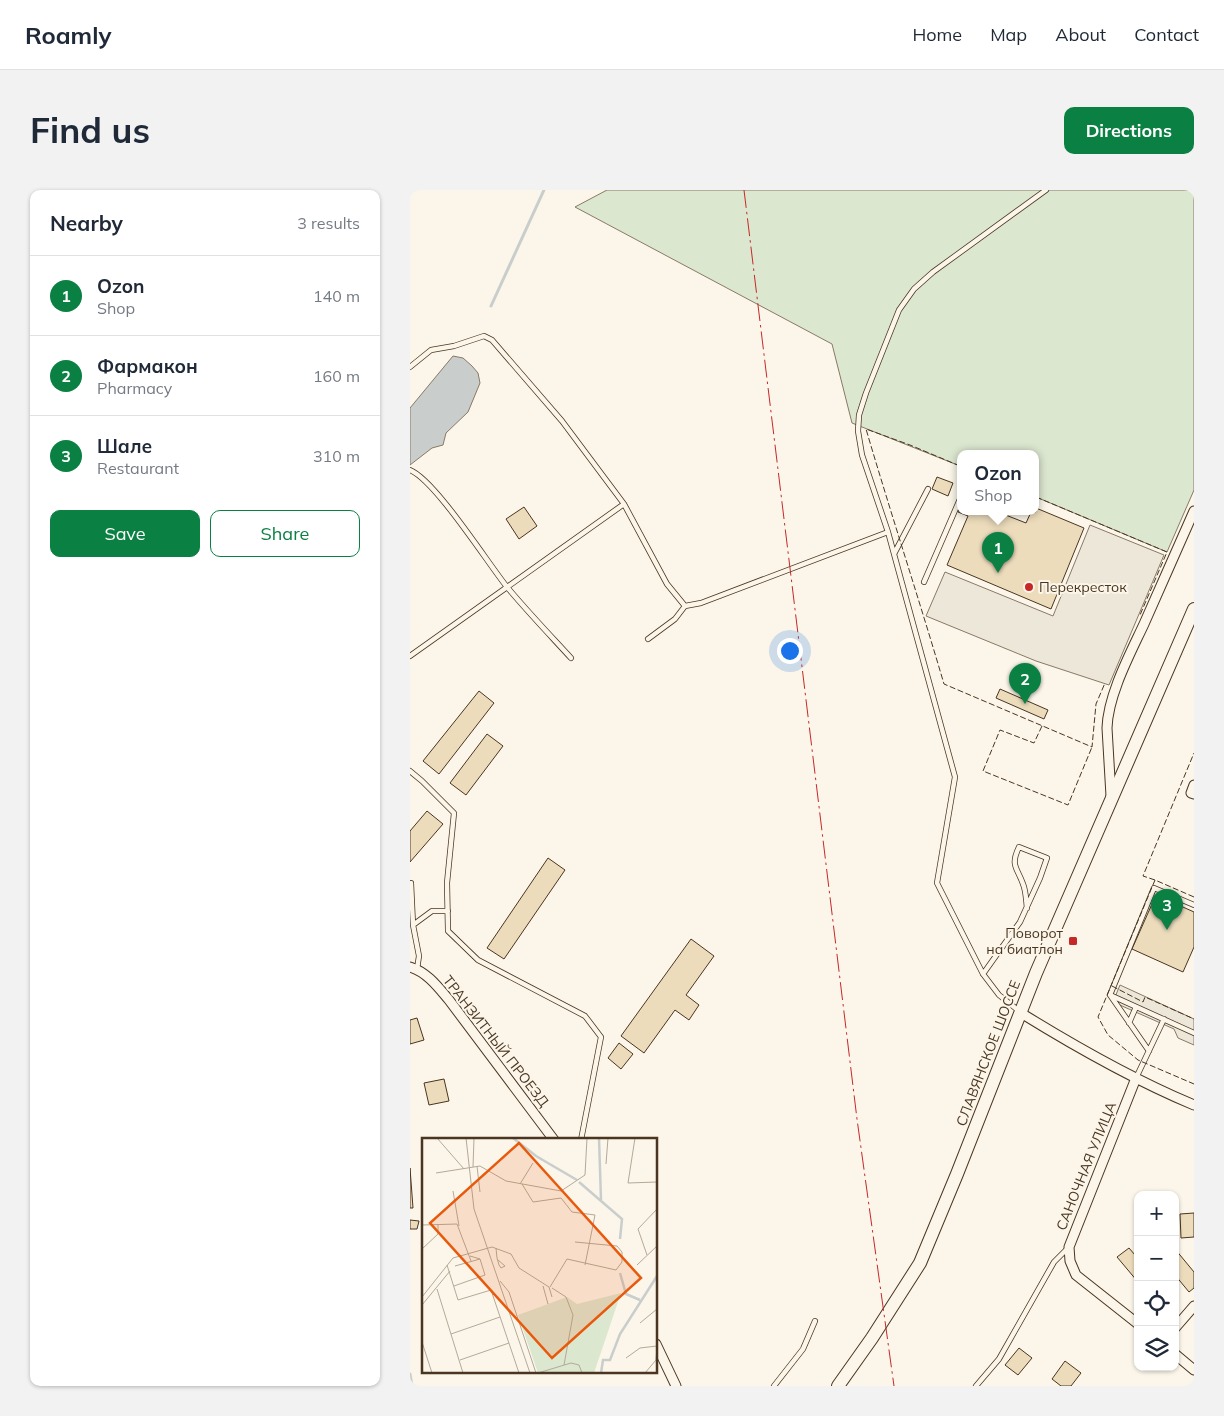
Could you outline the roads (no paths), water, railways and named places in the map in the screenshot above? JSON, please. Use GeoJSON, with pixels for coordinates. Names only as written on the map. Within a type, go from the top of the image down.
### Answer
{"type":"FeatureCollection","features":[{"type":"Feature","properties":{"kind":"main road","name":"СЛАВЯНСКОЕ ШОССЕ"},"geometry":{"type":"LineString","coordinates":[[838,1386],[920,1264],[1036,973],[1194,609]]}},
{"type":"Feature","properties":{"kind":"street"},"geometry":{"type":"LineString","coordinates":[[1111,797],[1107,728],[1110,708],[1124,668],[1194,511]]}},
{"type":"Feature","properties":{"kind":"street"},"geometry":{"type":"LineString","coordinates":[[1194,785],[1191,792],[1194,794]]}},
{"type":"Feature","properties":{"kind":"street","name":"ТРАНЗИТНЫЙ ПРОЕЗД"},"geometry":{"type":"LineString","coordinates":[[414,968],[430,979],[450,1000],[553,1138]]}},
{"type":"Feature","properties":{"kind":"street"},"geometry":{"type":"LineString","coordinates":[[1021,1013],[1068,1042],[1136,1078],[1194,1105]]}},
{"type":"Feature","properties":{"kind":"street","name":"САНОЧНАЯ УЛИЦА"},"geometry":{"type":"LineString","coordinates":[[1134,1321],[1076,1275],[1070,1261],[1069,1247],[1136,1078]]}},
{"type":"Feature","properties":{"kind":"street"},"geometry":{"type":"LineString","coordinates":[[1177,1326],[1194,1306]]}},
{"type":"Feature","properties":{"kind":"street"},"geometry":{"type":"LineString","coordinates":[[658,1348],[676,1386]]}},
{"type":"Feature","properties":{"kind":"street"},"geometry":{"type":"LineString","coordinates":[[1179,1357],[1194,1370]]}},
{"type":"Feature","properties":{"kind":"lane"},"geometry":{"type":"LineString","coordinates":[[1021,1013],[999,995],[983,974],[937,883],[955,777],[888,532],[862,455],[858,431],[859,415],[866,393],[899,310],[914,289],[933,272],[1046,190]]}},
{"type":"Feature","properties":{"kind":"lane"},"geometry":{"type":"LineString","coordinates":[[410,368],[431,350],[454,346],[484,336],[492,340],[562,421],[624,504],[667,584],[685,606]]}},
{"type":"Feature","properties":{"kind":"lane"},"geometry":{"type":"LineString","coordinates":[[410,470],[424,479],[507,587],[571,658]]}},
{"type":"Feature","properties":{"kind":"lane"},"geometry":{"type":"LineString","coordinates":[[894,554],[928,489]]}},
{"type":"Feature","properties":{"kind":"lane"},"geometry":{"type":"LineString","coordinates":[[410,656],[624,504]]}},
{"type":"Feature","properties":{"kind":"lane"},"geometry":{"type":"LineString","coordinates":[[924,582],[957,506]]}},
{"type":"Feature","properties":{"kind":"lane"},"geometry":{"type":"LineString","coordinates":[[648,639],[674,619],[685,606],[701,603],[888,532]]}},
{"type":"Feature","properties":{"kind":"lane"},"geometry":{"type":"LineString","coordinates":[[410,771],[454,813],[448,883],[448,932],[478,960],[585,1016],[601,1037],[581,1138]]}},
{"type":"Feature","properties":{"kind":"lane"},"geometry":{"type":"LineString","coordinates":[[983,974],[1020,922],[1040,878],[1047,858],[1019,847],[1013,858],[1016,871],[1024,885],[1026,908]]}},
{"type":"Feature","properties":{"kind":"lane"},"geometry":{"type":"LineString","coordinates":[[411,884],[413,925],[419,956],[414,968]]}},
{"type":"Feature","properties":{"kind":"lane"},"geometry":{"type":"LineString","coordinates":[[1110,995],[1154,888],[1194,906]]}},
{"type":"Feature","properties":{"kind":"lane"},"geometry":{"type":"LineString","coordinates":[[413,925],[432,911],[448,911]]}},
{"type":"Feature","properties":{"kind":"lane"},"geometry":{"type":"LineString","coordinates":[[1110,995],[1194,1033]]}},
{"type":"Feature","properties":{"kind":"lane"},"geometry":{"type":"LineString","coordinates":[[1110,995],[1149,1051]]}},
{"type":"Feature","properties":{"kind":"lane"},"geometry":{"type":"LineString","coordinates":[[1129,1023],[1136,1007]]}},
{"type":"Feature","properties":{"kind":"lane"},"geometry":{"type":"LineString","coordinates":[[1136,1078],[1164,1019]]}},
{"type":"Feature","properties":{"kind":"lane"},"geometry":{"type":"LineString","coordinates":[[976,1386],[999,1358],[1054,1262],[1069,1247]]}},
{"type":"Feature","properties":{"kind":"lane"},"geometry":{"type":"LineString","coordinates":[[774,1386],[803,1349],[815,1321]]}},
{"type":"Feature","properties":{"kind":"waterway"},"geometry":{"type":"LineString","coordinates":[[491,306],[544,190]]}},
{"type":"Feature","properties":{"kind":"waterway"},"geometry":{"type":"LineString","coordinates":[[410,1374],[412,1386]]}},
{"type":"Feature","properties":{"kind":"place","name":"Ozon"},"geometry":{"type":"Point","coordinates":[998,573]}},
{"type":"Feature","properties":{"kind":"place","name":"Перекресток"},"geometry":{"type":"Point","coordinates":[1029,587]}},
{"type":"Feature","properties":{"kind":"place","name":"Фармакон"},"geometry":{"type":"Point","coordinates":[1025,704]}},
{"type":"Feature","properties":{"kind":"place","name":"Шале"},"geometry":{"type":"Point","coordinates":[1167,930]}},
{"type":"Feature","properties":{"kind":"place","name":"Поворот на биатлон"},"geometry":{"type":"Point","coordinates":[1073,941]}}]}
